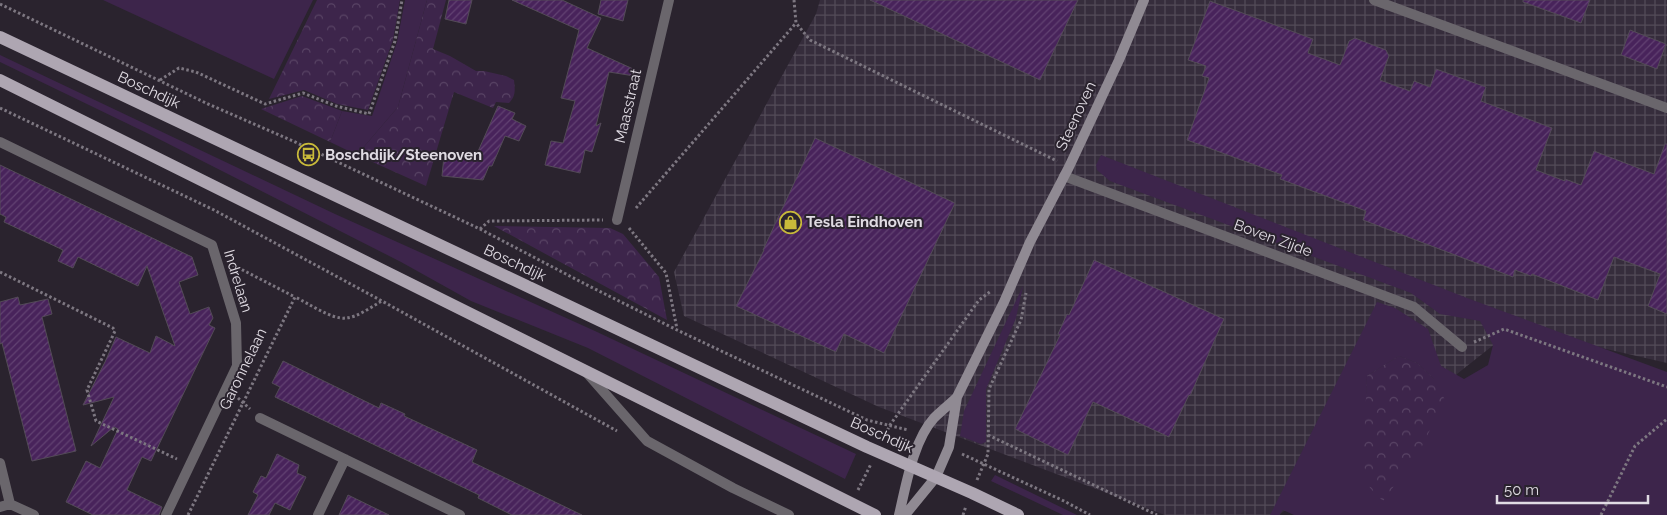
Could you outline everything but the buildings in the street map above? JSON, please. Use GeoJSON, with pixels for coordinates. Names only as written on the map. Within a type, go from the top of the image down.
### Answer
{"type":"FeatureCollection","features":[{"type":"Feature","properties":{"kind":"main road","name":"Boschdijk"},"geometry":{"type":"LineString","coordinates":[[0,37],[877,452],[936,476],[1018,515]]}},
{"type":"Feature","properties":{"kind":"main road"},"geometry":{"type":"LineString","coordinates":[[0,80],[875,515]]}},
{"type":"Feature","properties":{"kind":"street","name":"Maasstraat"},"geometry":{"type":"LineString","coordinates":[[620,220],[669,0]]}},
{"type":"Feature","properties":{"kind":"street","name":"Steenoven"},"geometry":{"type":"LineString","coordinates":[[906,515],[936,476],[949,447],[957,397],[1119,60],[1144,0]]}},
{"type":"Feature","properties":{"kind":"street"},"geometry":{"type":"LineString","coordinates":[[1374,0],[1667,108]]}},
{"type":"Feature","properties":{"kind":"street","name":"Indrelaan"},"geometry":{"type":"LineString","coordinates":[[0,142],[212,245],[236,323],[237,366],[166,515]]}},
{"type":"Feature","properties":{"kind":"street","name":"Boven Zijde"},"geometry":{"type":"LineString","coordinates":[[1066,171],[1414,307],[1462,348]]}},
{"type":"Feature","properties":{"kind":"street"},"geometry":{"type":"LineString","coordinates":[[582,368],[647,441],[789,515]]}},
{"type":"Feature","properties":{"kind":"street","name":"Steenoven"},"geometry":{"type":"LineString","coordinates":[[899,515],[910,465],[924,435],[933,419],[957,397]]}},
{"type":"Feature","properties":{"kind":"street"},"geometry":{"type":"LineString","coordinates":[[260,418],[460,515]]}},
{"type":"Feature","properties":{"kind":"street"},"geometry":{"type":"LineString","coordinates":[[318,515],[344,459]]}},
{"type":"Feature","properties":{"kind":"street"},"geometry":{"type":"LineString","coordinates":[[0,463],[10,504]]}},
{"type":"Feature","properties":{"kind":"street"},"geometry":{"type":"LineString","coordinates":[[0,508],[10,504],[34,515]]}},
{"type":"Feature","properties":{"kind":"path"},"geometry":{"type":"LineString","coordinates":[[160,81],[179,68],[196,72],[265,104],[304,93],[336,106],[370,114],[395,41],[402,0]]}},
{"type":"Feature","properties":{"kind":"path"},"geometry":{"type":"LineString","coordinates":[[794,0],[796,22],[810,40],[1066,171]]}},
{"type":"Feature","properties":{"kind":"path","name":"Boschdijk"},"geometry":{"type":"LineString","coordinates":[[0,4],[160,81],[480,229],[677,330],[867,420],[890,425]]}},
{"type":"Feature","properties":{"kind":"path"},"geometry":{"type":"LineString","coordinates":[[480,229],[489,221],[620,220],[796,22]]}},
{"type":"Feature","properties":{"kind":"path"},"geometry":{"type":"LineString","coordinates":[[0,108],[214,210],[613,430],[647,441]]}},
{"type":"Feature","properties":{"kind":"path"},"geometry":{"type":"LineString","coordinates":[[620,220],[666,273],[677,330]]}},
{"type":"Feature","properties":{"kind":"path"},"geometry":{"type":"LineString","coordinates":[[218,265],[232,265],[335,318],[346,318],[360,313],[382,301]]}},
{"type":"Feature","properties":{"kind":"path"},"geometry":{"type":"LineString","coordinates":[[0,272],[113,328],[115,331],[87,390],[96,421],[190,466]]}},
{"type":"Feature","properties":{"kind":"path"},"geometry":{"type":"LineString","coordinates":[[1027,285],[1021,320],[989,389],[988,454],[983,465],[1064,501],[1090,515]]}},
{"type":"Feature","properties":{"kind":"path"},"geometry":{"type":"LineString","coordinates":[[851,504],[890,425],[979,300],[993,290]]}},
{"type":"Feature","properties":{"kind":"path","name":"Garonnelaan"},"geometry":{"type":"LineString","coordinates":[[188,515],[295,297]]}},
{"type":"Feature","properties":{"kind":"path"},"geometry":{"type":"LineString","coordinates":[[1462,348],[1504,330],[1667,387]]}},
{"type":"Feature","properties":{"kind":"path"},"geometry":{"type":"LineString","coordinates":[[1601,515],[1635,446],[1667,419]]}},
{"type":"Feature","properties":{"kind":"path"},"geometry":{"type":"LineString","coordinates":[[988,435],[1157,515]]}},
{"type":"Feature","properties":{"kind":"shaded area"},"geometry":{"type":"Polygon","coordinates":[[[820,0],[1667,0],[1667,363],[1515,328],[1279,515],[1165,515],[879,407],[684,316],[674,272],[816,14],[820,0]]]}},
{"type":"Feature","properties":{"kind":"green space"},"geometry":{"type":"Polygon","coordinates":[[[103,0],[313,0],[274,79],[103,0]]]}},
{"type":"Feature","properties":{"kind":"green space"},"geometry":{"type":"Polygon","coordinates":[[[317,0],[400,0],[393,40],[368,110],[337,104],[304,90],[269,99],[317,0]]]}},
{"type":"Feature","properties":{"kind":"green space"},"geometry":{"type":"Polygon","coordinates":[[[405,0],[427,0],[398,107],[357,155],[330,142],[342,111],[372,116],[397,42],[405,0]]]}},
{"type":"Feature","properties":{"kind":"green space"},"geometry":{"type":"Polygon","coordinates":[[[427,0],[446,0],[433,49],[450,56],[476,71],[506,76],[514,80],[515,90],[513,98],[509,103],[496,102],[493,108],[454,92],[426,186],[357,155],[398,107],[427,0]]]}},
{"type":"Feature","properties":{"kind":"green space"},"geometry":{"type":"Polygon","coordinates":[[[0,55],[335,214],[595,331],[856,454],[845,479],[588,348],[471,301],[401,262],[151,135],[0,62],[0,55]]]}},
{"type":"Feature","properties":{"kind":"green space"},"geometry":{"type":"Polygon","coordinates":[[[302,96],[342,111],[330,142],[261,109],[302,96]]]}},
{"type":"Feature","properties":{"kind":"green space"},"geometry":{"type":"Polygon","coordinates":[[[1101,155],[1467,298],[1667,372],[1667,515],[1294,515],[1283,510],[1279,515],[1270,515],[1377,302],[1395,308],[1428,329],[1441,366],[1464,379],[1488,365],[1493,345],[1480,321],[1440,314],[1411,293],[1110,181],[1097,170],[1096,165],[1101,155]],[[1399,356],[1367,376],[1366,418],[1434,379],[1417,363],[1399,356]]]}},
{"type":"Feature","properties":{"kind":"green space"},"geometry":{"type":"Polygon","coordinates":[[[494,226],[610,228],[623,234],[659,277],[667,320],[494,226]]]}},
{"type":"Feature","properties":{"kind":"green space"},"geometry":{"type":"Polygon","coordinates":[[[1023,286],[1016,318],[986,389],[986,442],[981,444],[960,436],[964,411],[1023,286]]]}},
{"type":"Feature","properties":{"kind":"green space"},"geometry":{"type":"Polygon","coordinates":[[[1399,356],[1417,363],[1434,379],[1445,400],[1419,452],[1383,501],[1370,488],[1363,462],[1367,376],[1399,356]]]}},
{"type":"Feature","properties":{"kind":"green space"},"geometry":{"type":"Polygon","coordinates":[[[995,475],[1077,515],[1063,515],[991,481],[995,475]]]}},
{"type":"Feature","properties":{"kind":"place","name":"Boschdijk/Steenoven"},"geometry":{"type":"Point","coordinates":[309,155]}},
{"type":"Feature","properties":{"kind":"place","name":"Tesla Eindhoven"},"geometry":{"type":"Point","coordinates":[790,222]}}]}
